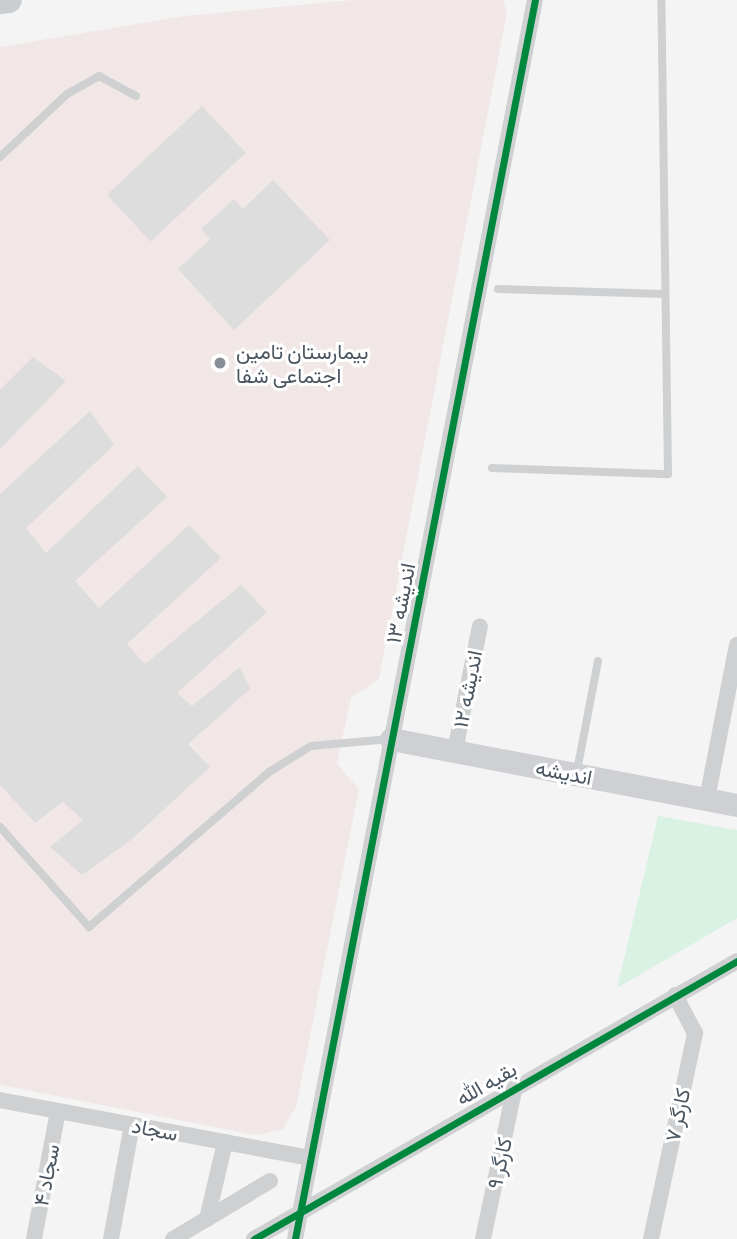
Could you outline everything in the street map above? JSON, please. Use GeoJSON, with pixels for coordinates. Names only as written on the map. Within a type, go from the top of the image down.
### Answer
{"type":"FeatureCollection","features":[{"type":"Feature","properties":{"kind":"main road"},"geometry":{"type":"LineString","coordinates":[[0,1],[9,0]]}},
{"type":"Feature","properties":{"kind":"street","name":"اندیشه ۱۳"},"geometry":{"type":"LineString","coordinates":[[295,1239],[534,0]]}},
{"type":"Feature","properties":{"kind":"street","name":"اندیشه ۱۲"},"geometry":{"type":"LineString","coordinates":[[455,751],[480,626]]}},
{"type":"Feature","properties":{"kind":"street"},"geometry":{"type":"LineString","coordinates":[[707,799],[737,645]]}},
{"type":"Feature","properties":{"kind":"street","name":"اندیشه"},"geometry":{"type":"LineString","coordinates":[[391,739],[737,805]]}},
{"type":"Feature","properties":{"kind":"street","name":"بقیه الله"},"geometry":{"type":"LineString","coordinates":[[254,1239],[515,1086],[737,961]]}},
{"type":"Feature","properties":{"kind":"street","name":"کارگر ۷"},"geometry":{"type":"LineString","coordinates":[[650,1239],[695,1033],[675,995]]}},
{"type":"Feature","properties":{"kind":"street","name":"کارگر ۹"},"geometry":{"type":"LineString","coordinates":[[483,1239],[515,1086]]}},
{"type":"Feature","properties":{"kind":"street","name":"سجاد"},"geometry":{"type":"LineString","coordinates":[[0,1100],[310,1158]]}},
{"type":"Feature","properties":{"kind":"street","name":"سجاد ۴"},"geometry":{"type":"LineString","coordinates":[[34,1239],[58,1111]]}},
{"type":"Feature","properties":{"kind":"street"},"geometry":{"type":"LineString","coordinates":[[111,1239],[132,1125]]}},
{"type":"Feature","properties":{"kind":"street"},"geometry":{"type":"LineString","coordinates":[[206,1219],[225,1142]]}},
{"type":"Feature","properties":{"kind":"street"},"geometry":{"type":"LineString","coordinates":[[173,1239],[270,1181]]}},
{"type":"Feature","properties":{"kind":"lane"},"geometry":{"type":"LineString","coordinates":[[492,468],[668,474],[661,0]]}},
{"type":"Feature","properties":{"kind":"lane"},"geometry":{"type":"LineString","coordinates":[[0,157],[67,94],[99,76],[136,96]]}},
{"type":"Feature","properties":{"kind":"lane"},"geometry":{"type":"LineString","coordinates":[[498,289],[665,294]]}},
{"type":"Feature","properties":{"kind":"lane"},"geometry":{"type":"LineString","coordinates":[[576,774],[598,661]]}},
{"type":"Feature","properties":{"kind":"lane"},"geometry":{"type":"LineString","coordinates":[[0,827],[89,927],[269,772],[311,746],[391,739]]}},
{"type":"Feature","properties":{"kind":"shaded area","name":"بیمارستان تامین اجتماعی شفا"},"geometry":{"type":"Polygon","coordinates":[[[353,0],[503,0],[507,13],[379,679],[351,698],[337,764],[359,789],[296,1107],[282,1130],[255,1135],[0,1085],[0,47],[184,16],[353,0]]]}},
{"type":"Feature","properties":{"kind":"green space"},"geometry":{"type":"Polygon","coordinates":[[[658,816],[737,830],[737,918],[617,988],[658,816]]]}},
{"type":"Feature","properties":{"kind":"building"},"geometry":{"type":"Polygon","coordinates":[[[202,106],[246,153],[151,241],[107,195],[202,106]]]}},
{"type":"Feature","properties":{"kind":"building"},"geometry":{"type":"Polygon","coordinates":[[[273,180],[330,240],[234,330],[178,269],[210,239],[201,229],[234,199],[243,209],[273,180]]]}},
{"type":"Feature","properties":{"kind":"building"},"geometry":{"type":"Polygon","coordinates":[[[33,357],[66,381],[0,449],[0,390],[33,357]]]}},
{"type":"Feature","properties":{"kind":"building"},"geometry":{"type":"Polygon","coordinates":[[[90,411],[114,445],[26,528],[46,553],[138,466],[167,497],[75,581],[99,608],[189,525],[221,558],[127,644],[145,664],[241,585],[267,612],[177,693],[192,706],[240,667],[250,689],[188,744],[210,767],[131,840],[82,875],[50,847],[83,820],[63,802],[35,823],[0,785],[0,494],[90,411]]]}},
{"type":"Feature","properties":{"kind":"cycle path"},"geometry":{"type":"LineString","coordinates":[[295,1239],[535,0]]}},
{"type":"Feature","properties":{"kind":"cycle path"},"geometry":{"type":"LineString","coordinates":[[254,1239],[737,961]]}},
{"type":"Feature","properties":{"kind":"place","name":"بیمارستان تامین اجتماعی شفا"},"geometry":{"type":"Point","coordinates":[220,363]}}]}
